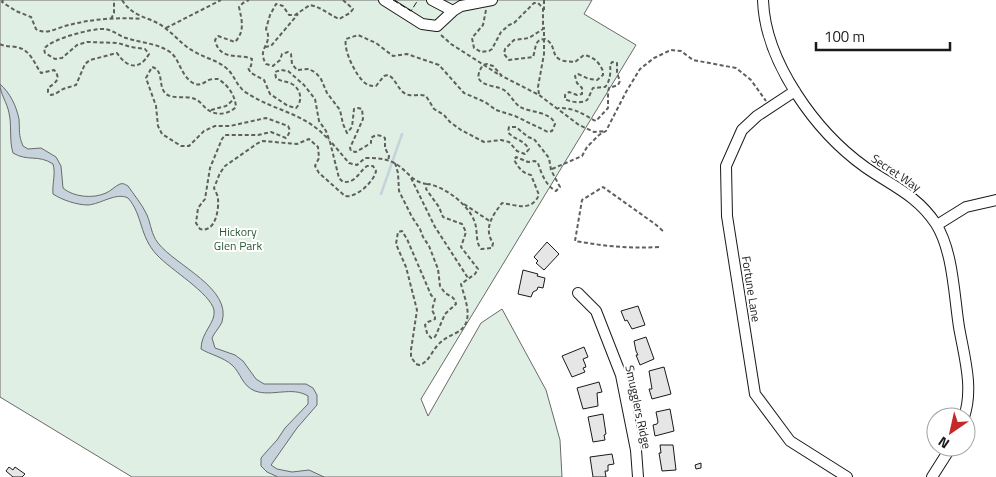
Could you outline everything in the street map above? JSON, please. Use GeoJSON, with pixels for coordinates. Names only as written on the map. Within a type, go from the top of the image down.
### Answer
{"type":"FeatureCollection","features":[{"type":"Feature","properties":{"kind":"street"},"geometry":{"type":"LineString","coordinates":[[384,0],[422,24],[433,26],[436,26],[452,11],[461,6],[489,1]]}},
{"type":"Feature","properties":{"kind":"street"},"geometry":{"type":"LineString","coordinates":[[432,0],[452,11]]}},
{"type":"Feature","properties":{"kind":"street","name":"Secret Way"},"geometry":{"type":"LineString","coordinates":[[763,0],[772,41],[779,60],[802,102],[827,135],[867,168],[913,197],[937,225],[948,254],[969,388],[966,407]]}},
{"type":"Feature","properties":{"kind":"street","name":"Fortune Lane"},"geometry":{"type":"LineString","coordinates":[[795,91],[757,116],[742,130],[726,166],[727,216],[755,394],[790,441],[847,477]]}},
{"type":"Feature","properties":{"kind":"street"},"geometry":{"type":"LineString","coordinates":[[937,225],[966,207],[996,200]]}},
{"type":"Feature","properties":{"kind":"street","name":"Smugglers Ridge"},"geometry":{"type":"LineString","coordinates":[[578,293],[596,310],[621,376],[636,450],[638,477]]}},
{"type":"Feature","properties":{"kind":"street"},"geometry":{"type":"LineString","coordinates":[[932,477],[945,457]]}},
{"type":"Feature","properties":{"kind":"path"},"geometry":{"type":"LineString","coordinates":[[111,19],[114,13],[114,0]]}},
{"type":"Feature","properties":{"kind":"path"},"geometry":{"type":"LineString","coordinates":[[122,0],[127,8],[145,19],[166,28],[187,47],[227,68],[235,77],[240,87],[246,92],[315,125],[337,147],[349,163],[357,165],[365,158],[388,160],[395,163],[420,183],[436,185],[491,222]]}},
{"type":"Feature","properties":{"kind":"path"},"geometry":{"type":"LineString","coordinates":[[166,28],[221,0]]}},
{"type":"Feature","properties":{"kind":"path"},"geometry":{"type":"LineString","coordinates":[[0,44],[19,48],[27,52],[41,73],[54,70],[58,79],[56,84],[48,88],[48,92],[51,95],[63,88],[76,86],[85,64],[90,60],[117,53],[122,61],[134,66],[140,65],[146,59],[149,54],[145,49],[118,43],[86,42],[77,45],[62,58],[55,59],[44,51],[45,46],[48,44],[74,35],[104,29],[171,52],[184,76],[194,83],[200,85],[207,81],[218,79],[227,84],[236,107],[230,112],[220,114],[208,110],[196,99],[185,96],[170,97],[165,94],[162,89],[161,76],[157,69],[152,67],[146,78],[156,106],[158,126],[162,134],[181,146],[189,146],[204,131],[215,126],[230,126],[266,118],[284,124],[290,129],[290,133],[286,138],[271,132],[258,135],[225,135],[210,168],[205,199],[198,208],[196,223],[200,229],[209,229],[214,224],[218,198],[214,188],[225,166],[263,141],[297,144],[309,140],[318,147],[319,158],[315,166],[323,177],[338,188],[344,196],[348,197],[362,189],[375,177],[376,172],[373,166],[367,166],[353,180],[343,182],[339,178],[336,173],[330,142],[326,131],[319,121],[315,99],[296,76],[288,71],[281,70],[275,72],[276,78],[293,84],[298,89],[301,102],[296,108],[288,106],[270,94],[264,80],[251,73],[248,68],[251,66],[252,59],[246,56],[237,58],[228,55],[218,48],[215,40],[218,36],[235,42],[238,40],[243,30],[239,7],[249,0]]}},
{"type":"Feature","properties":{"kind":"path"},"geometry":{"type":"LineString","coordinates":[[343,0],[353,9],[350,13],[339,19],[320,7],[310,5],[298,13],[289,15],[283,6],[276,4],[270,15],[266,30],[269,35],[262,52],[262,58],[266,64],[273,66],[285,52],[291,54],[292,64],[297,70],[309,69],[316,73],[327,93],[340,110],[347,133],[352,127],[354,109],[362,109],[364,119],[350,148],[351,151],[356,152],[371,143],[371,138],[377,135],[385,138],[385,148],[389,156],[388,160]]}},
{"type":"Feature","properties":{"kind":"path"},"geometry":{"type":"LineString","coordinates":[[544,0],[544,28],[529,38],[523,40],[516,38],[504,54],[509,60],[532,57],[537,41],[540,39],[545,39],[552,45],[556,56],[560,60],[575,62],[584,55],[591,56],[597,61],[603,71],[603,75],[597,80],[578,74],[575,76],[577,83],[582,88],[582,94],[577,95],[569,92],[565,95],[565,99],[569,101],[585,101],[588,99],[593,88],[605,87],[611,71],[610,65],[614,62],[617,62],[617,73],[620,81],[618,85],[609,88],[608,108],[596,121],[572,109],[556,108]]}},
{"type":"Feature","properties":{"kind":"path"},"geometry":{"type":"LineString","coordinates":[[1,1],[16,11],[31,17],[36,29],[44,32],[80,22],[122,17],[145,19]]}},
{"type":"Feature","properties":{"kind":"path"},"geometry":{"type":"LineString","coordinates":[[489,1],[483,25],[472,38],[474,48],[480,52],[492,50],[501,32],[514,23],[534,3],[538,3],[543,8],[545,39],[538,87],[539,96]]}},
{"type":"Feature","properties":{"kind":"path"},"geometry":{"type":"LineString","coordinates":[[265,47],[271,46],[298,13]]}},
{"type":"Feature","properties":{"kind":"path"},"geometry":{"type":"LineString","coordinates":[[433,26],[451,44],[483,65],[539,96],[578,125],[594,132],[606,131]]}},
{"type":"Feature","properties":{"kind":"path"},"geometry":{"type":"LineString","coordinates":[[462,203],[472,214],[476,225],[477,244],[481,249],[492,248],[493,242],[488,231],[492,218],[502,203],[525,207],[531,206],[540,195],[531,175],[520,169],[514,160],[516,157],[528,162],[538,163],[540,174],[553,190],[556,191],[560,187],[551,170],[548,158],[534,138],[528,137],[516,127],[509,127],[508,132],[513,137],[520,139],[528,147],[529,150],[525,154],[521,153],[509,142],[501,140],[484,142],[450,122],[444,115],[434,109],[426,96],[409,95],[401,91],[391,76],[384,76],[376,86],[370,86],[360,77],[350,62],[345,44],[346,39],[358,35],[376,42],[393,56],[407,54],[439,65],[464,93],[485,102],[496,110],[515,116],[548,132],[552,131],[555,124],[549,117],[520,107],[502,89],[484,84],[478,75],[483,65]]}},
{"type":"Feature","properties":{"kind":"path"},"geometry":{"type":"LineString","coordinates":[[551,170],[582,156],[593,141],[606,131],[640,69],[654,58],[671,50],[681,51],[693,60],[736,68],[751,80],[770,107]]}},
{"type":"Feature","properties":{"kind":"path"},"geometry":{"type":"LineString","coordinates":[[208,110],[226,106],[234,99]]}},
{"type":"Feature","properties":{"kind":"path"},"geometry":{"type":"LineString","coordinates":[[395,163],[398,173],[399,191],[423,237],[430,246],[438,269],[440,286],[445,293],[456,300],[456,304],[445,314],[436,335],[434,338],[431,338],[427,334],[425,325],[435,319],[432,310],[435,299],[431,295],[407,239],[402,231],[398,232],[396,244],[406,267],[417,310],[411,357],[416,364],[423,365],[442,341],[463,327],[468,308],[460,284],[478,270],[461,247],[466,232],[462,224],[443,217],[426,189],[428,184]]}},
{"type":"Feature","properties":{"kind":"path"},"geometry":{"type":"LineString","coordinates":[[411,177],[435,227],[468,278]]}},
{"type":"Feature","properties":{"kind":"path"},"geometry":{"type":"LineString","coordinates":[[659,247],[639,249],[575,242],[582,200],[602,187],[663,231]]}},
{"type":"Feature","properties":{"kind":"green space","name":"Hickory Glen Park"},"geometry":{"type":"Polygon","coordinates":[[[0,0],[592,0],[584,14],[636,45],[421,399],[428,416],[481,323],[502,309],[546,390],[560,440],[562,477],[132,477],[0,397],[0,0]]]}},
{"type":"Feature","properties":{"kind":"shaded area"},"geometry":{"type":"Polygon","coordinates":[[[0,84],[10,95],[16,109],[23,146],[28,149],[41,148],[56,157],[61,166],[63,188],[78,195],[95,196],[106,193],[120,184],[128,186],[145,211],[158,243],[166,252],[211,288],[219,299],[223,310],[222,322],[212,338],[215,348],[235,355],[243,361],[256,379],[264,384],[306,384],[313,388],[317,395],[317,405],[297,428],[271,465],[277,469],[292,472],[309,470],[324,477],[278,477],[267,472],[261,466],[261,458],[285,428],[308,404],[308,396],[295,392],[262,393],[255,391],[244,383],[235,368],[228,362],[201,349],[203,338],[214,315],[211,303],[198,289],[163,261],[151,248],[136,211],[128,198],[113,197],[88,205],[65,200],[53,194],[53,164],[43,159],[18,156],[13,153],[9,113],[0,84]]]}},
{"type":"Feature","properties":{"kind":"building"},"geometry":{"type":"Polygon","coordinates":[[[547,242],[559,254],[544,270],[536,263],[538,261],[534,257],[547,242]]]}},
{"type":"Feature","properties":{"kind":"building"},"geometry":{"type":"Polygon","coordinates":[[[523,270],[545,278],[543,288],[538,287],[531,297],[518,294],[523,270]]]}},
{"type":"Feature","properties":{"kind":"building"},"geometry":{"type":"Polygon","coordinates":[[[638,306],[645,325],[632,329],[627,320],[625,321],[621,311],[638,306]]]}},
{"type":"Feature","properties":{"kind":"building"},"geometry":{"type":"Polygon","coordinates":[[[646,337],[654,359],[640,365],[634,341],[646,337]]]}},
{"type":"Feature","properties":{"kind":"building"},"geometry":{"type":"Polygon","coordinates":[[[584,347],[588,357],[583,359],[586,367],[583,368],[585,372],[572,377],[562,356],[584,347]]]}},
{"type":"Feature","properties":{"kind":"building"},"geometry":{"type":"Polygon","coordinates":[[[664,367],[671,394],[652,399],[649,389],[652,389],[649,371],[664,367]]]}},
{"type":"Feature","properties":{"kind":"building"},"geometry":{"type":"Polygon","coordinates":[[[599,382],[602,392],[597,393],[598,406],[583,409],[577,388],[599,382]]]}},
{"type":"Feature","properties":{"kind":"building"},"geometry":{"type":"Polygon","coordinates":[[[670,409],[674,431],[655,436],[653,425],[658,422],[656,412],[670,409]]]}},
{"type":"Feature","properties":{"kind":"building"},"geometry":{"type":"Polygon","coordinates":[[[603,414],[605,440],[593,442],[588,417],[603,414]]]}},
{"type":"Feature","properties":{"kind":"building"},"geometry":{"type":"Polygon","coordinates":[[[660,445],[673,445],[676,470],[662,471],[659,453],[661,453],[660,445]]]}},
{"type":"Feature","properties":{"kind":"building"},"geometry":{"type":"Polygon","coordinates":[[[612,454],[614,464],[608,465],[608,471],[605,471],[606,477],[593,477],[590,457],[612,454]]]}},
{"type":"Feature","properties":{"kind":"building"},"geometry":{"type":"Polygon","coordinates":[[[701,463],[701,468],[696,469],[695,465],[701,463]]]}},
{"type":"Feature","properties":{"kind":"building"},"geometry":{"type":"Polygon","coordinates":[[[9,467],[13,470],[15,467],[25,474],[22,477],[13,477],[6,471],[9,467]]]}},
{"type":"Feature","properties":{"kind":"waterway"},"geometry":{"type":"LineString","coordinates":[[381,194],[402,134]]}},
{"type":"Feature","properties":{"kind":"fence"},"geometry":{"type":"LineString","coordinates":[[393,0],[411,11],[418,0]]}}]}
